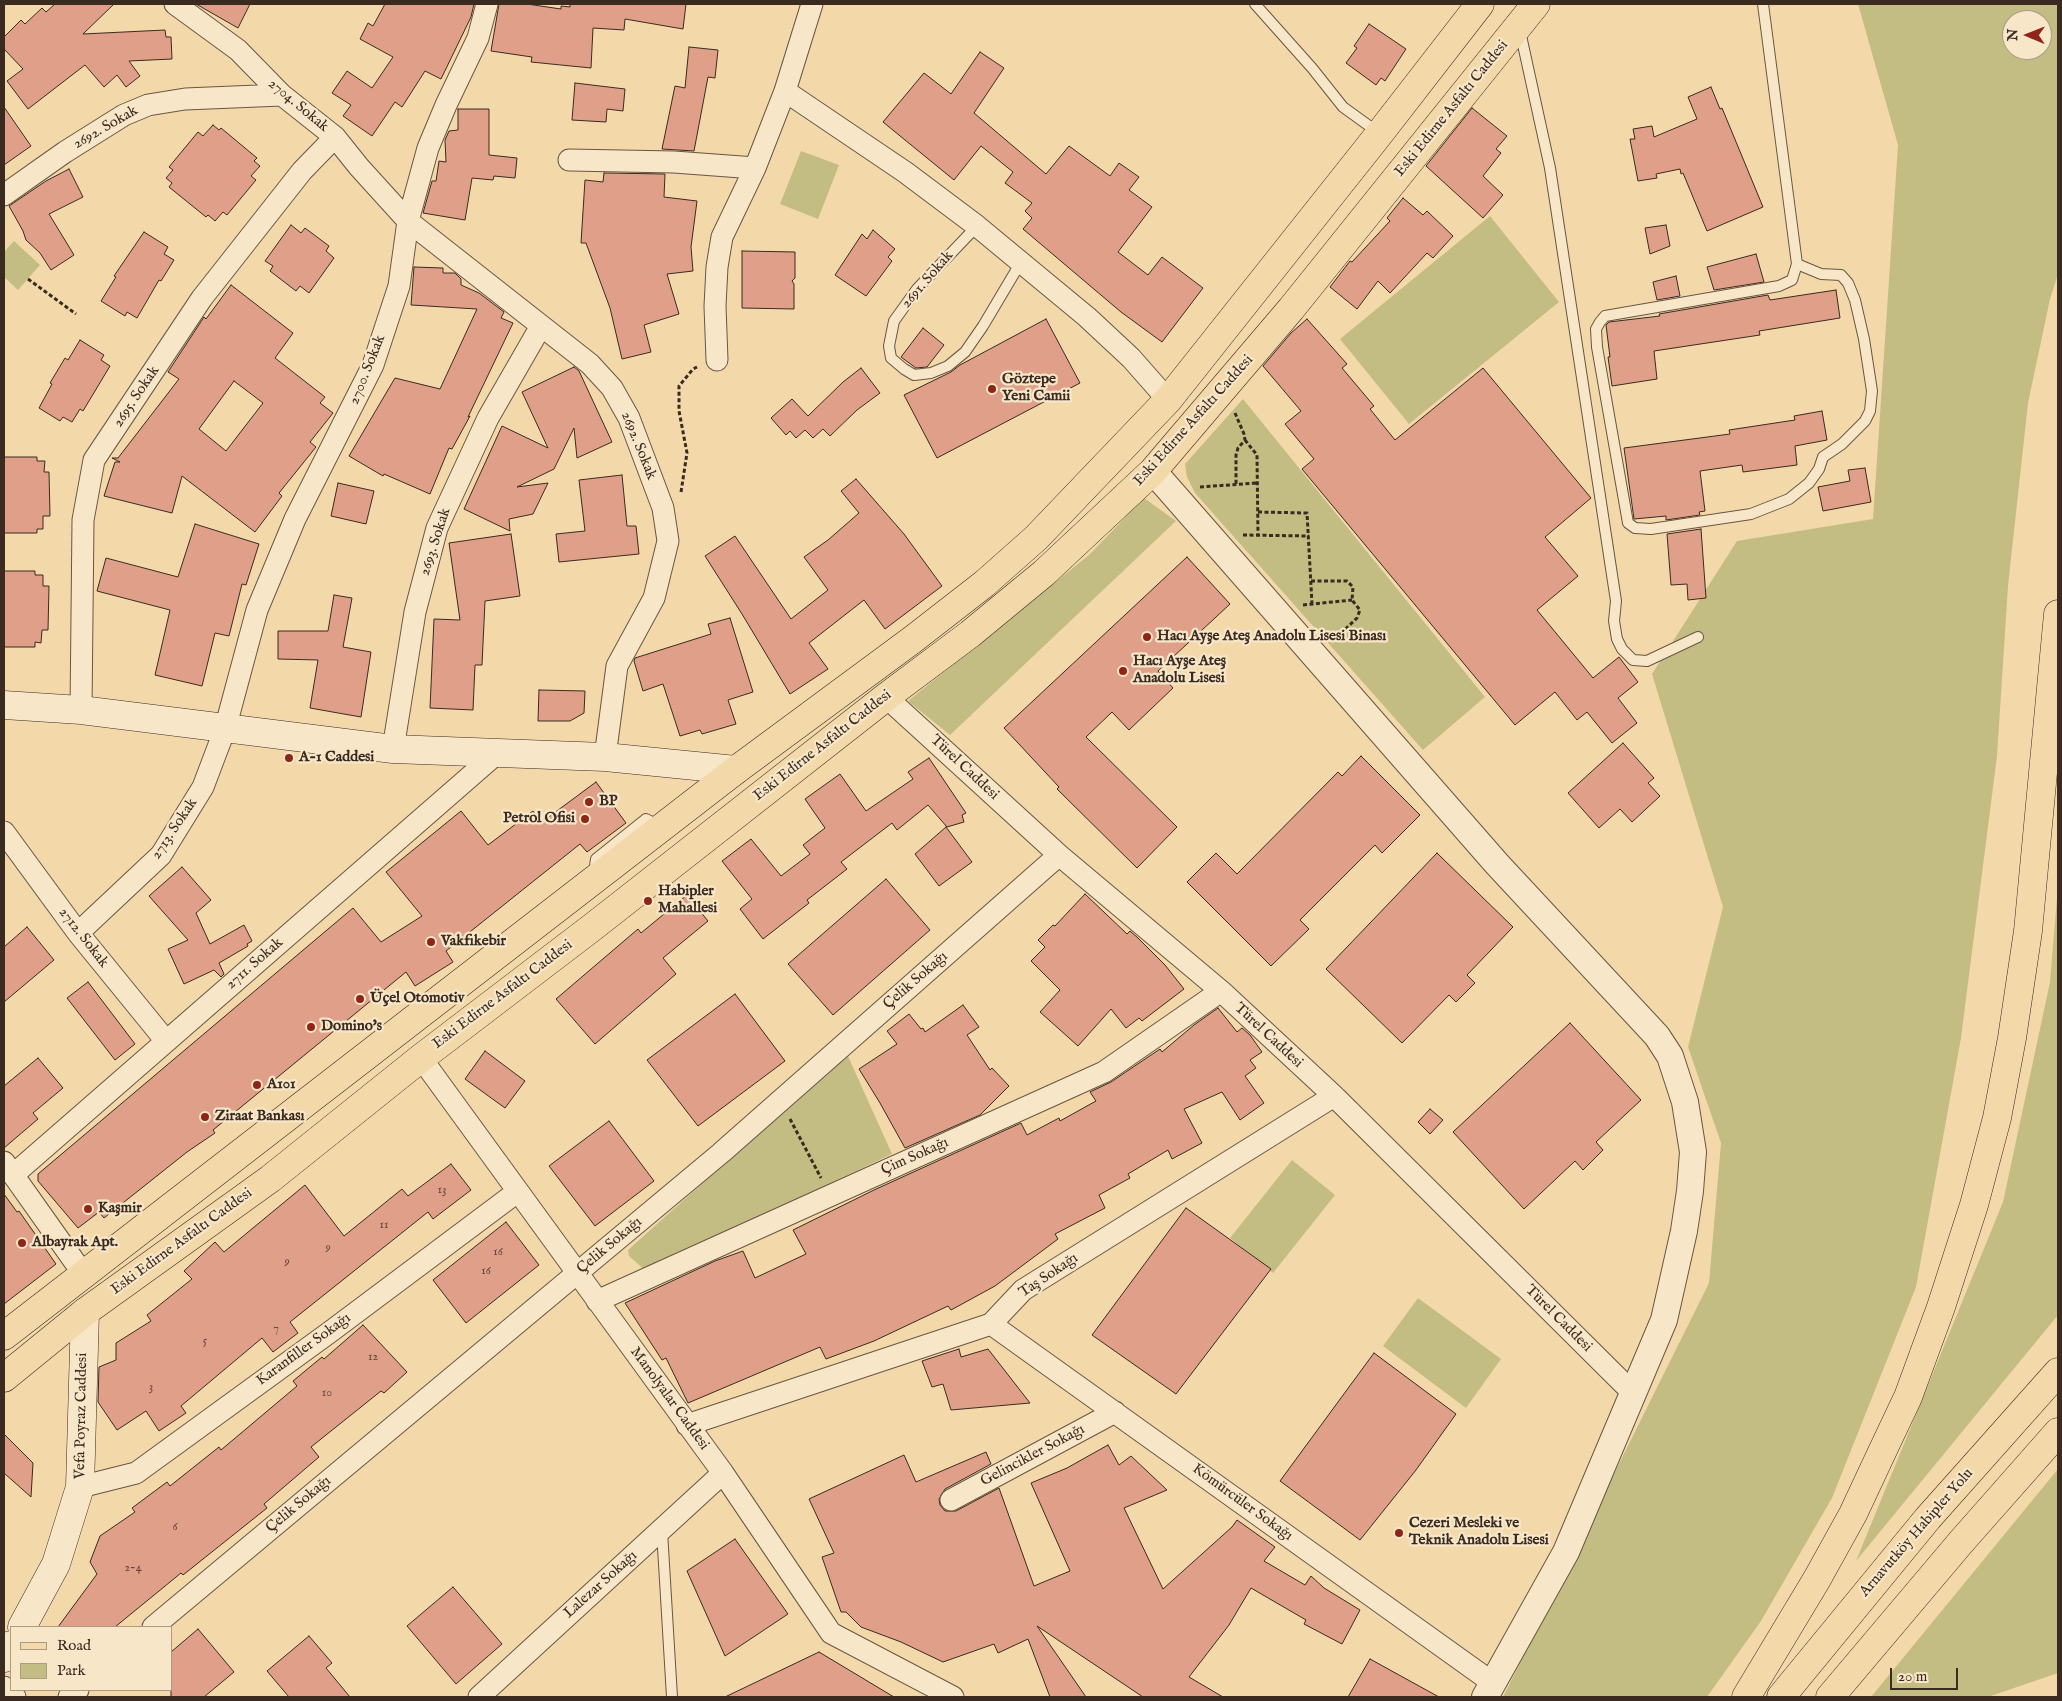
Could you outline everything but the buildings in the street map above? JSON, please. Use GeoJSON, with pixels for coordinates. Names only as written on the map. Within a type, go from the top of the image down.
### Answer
{"type":"FeatureCollection","features":[{"type":"Feature","properties":{"kind":"main road","name":"Eski Edirne Asfaltı Caddesi"},"geometry":{"type":"LineString","coordinates":[[4,1336],[736,770],[912,640],[984,584],[1036,538],[1168,400],[1480,4]]}},
{"type":"Feature","properties":{"kind":"main road","name":"Eski Edirne Asfaltı Caddesi"},"geometry":{"type":"LineString","coordinates":[[4,1378],[85,1312],[270,1179],[421,1058],[970,634],[1161,480],[1226,386],[1291,309],[1536,4]]}},
{"type":"Feature","properties":{"kind":"main road"},"geometry":{"type":"LineString","coordinates":[[1746,1697],[1817,1579],[1853,1514],[1908,1397],[1932,1334],[1974,1205],[1997,1118],[2012,1038],[2028,931],[2058,614]]}},
{"type":"Feature","properties":{"kind":"main road"},"geometry":{"type":"LineString","coordinates":[[4,705],[81,710],[393,749],[605,757],[736,770],[754,799]]}},
{"type":"Feature","properties":{"kind":"main road"},"geometry":{"type":"LineString","coordinates":[[84,1275],[85,1312]]}},
{"type":"Feature","properties":{"kind":"main road","name":"Vefa Poyraz Caddesi"},"geometry":{"type":"LineString","coordinates":[[23,1626],[56,1564],[80,1487],[85,1312]]}},
{"type":"Feature","properties":{"kind":"main road","name":"Arnavutköy Habipler Yolu"},"geometry":{"type":"LineString","coordinates":[[1781,1697],[1928,1518],[2058,1372]]}},
{"type":"Feature","properties":{"kind":"main road"},"geometry":{"type":"LineString","coordinates":[[1830,1697],[1961,1542],[2058,1432]]}},
{"type":"Feature","properties":{"kind":"main road"},"geometry":{"type":"LineString","coordinates":[[4,1658],[10,1647]]}},
{"type":"Feature","properties":{"kind":"street","name":"2704. Sokak"},"geometry":{"type":"LineString","coordinates":[[175,4],[238,50],[282,95],[335,138],[408,221]]}},
{"type":"Feature","properties":{"kind":"street","name":"2700. Sokak"},"geometry":{"type":"LineString","coordinates":[[224,729],[257,610],[295,519],[374,365],[398,286],[408,221],[428,148],[478,38],[487,4]]}},
{"type":"Feature","properties":{"kind":"street"},"geometry":{"type":"LineString","coordinates":[[717,360],[714,306],[717,267],[722,237],[755,168],[785,91],[812,4]]}},
{"type":"Feature","properties":{"kind":"street"},"geometry":{"type":"LineString","coordinates":[[785,91],[905,172],[977,226],[1102,330],[1131,358],[1168,400]]}},
{"type":"Feature","properties":{"kind":"street","name":"2692. Sokak"},"geometry":{"type":"LineString","coordinates":[[4,195],[65,152],[124,115],[148,105],[185,99],[282,95]]}},
{"type":"Feature","properties":{"kind":"street","name":"2695. Sokak"},"geometry":{"type":"LineString","coordinates":[[81,710],[83,520],[94,460],[202,298],[302,171],[335,138]]}},
{"type":"Feature","properties":{"kind":"street"},"geometry":{"type":"LineString","coordinates":[[569,160],[674,162],[755,168]]}},
{"type":"Feature","properties":{"kind":"street","name":"2692. Sokak"},"geometry":{"type":"LineString","coordinates":[[408,221],[590,364],[612,388],[629,418],[663,508],[668,540],[654,598],[617,666],[605,757]]}},
{"type":"Feature","properties":{"kind":"street","name":"2693. Sokak"},"geometry":{"type":"LineString","coordinates":[[393,749],[415,612],[438,528],[488,418],[541,326]]}},
{"type":"Feature","properties":{"kind":"street"},"geometry":{"type":"LineString","coordinates":[[1161,480],[1497,864],[1657,1036],[1670,1056],[1685,1102],[1693,1152],[1690,1191],[1684,1231],[1664,1320],[1566,1552],[1489,1690]]}},
{"type":"Feature","properties":{"kind":"street","name":"Türel Caddesi"},"geometry":{"type":"LineString","coordinates":[[886,697],[1059,855],[1221,992],[1334,1096],[1633,1393]]}},
{"type":"Feature","properties":{"kind":"street","name":"2713. Sokak"},"geometry":{"type":"LineString","coordinates":[[78,933],[161,855],[203,787],[224,729]]}},
{"type":"Feature","properties":{"kind":"street","name":"2711. Sokak"},"geometry":{"type":"LineString","coordinates":[[9,1168],[166,1041],[365,870],[496,754]]}},
{"type":"Feature","properties":{"kind":"street","name":"2712. Sokak"},"geometry":{"type":"LineString","coordinates":[[4,832],[78,933],[166,1041]]}},
{"type":"Feature","properties":{"kind":"street","name":"Çelik Sokağı"},"geometry":{"type":"LineString","coordinates":[[154,1626],[721,1153],[1059,855]]}},
{"type":"Feature","properties":{"kind":"street","name":"Çim Sokağı"},"geometry":{"type":"LineString","coordinates":[[597,1301],[1104,1072],[1221,992]]}},
{"type":"Feature","properties":{"kind":"street","name":"Manolyalar Caddesi"},"geometry":{"type":"LineString","coordinates":[[421,1058],[723,1473],[831,1633],[953,1697]]}},
{"type":"Feature","properties":{"kind":"street","name":"Taş Sokağı"},"geometry":{"type":"LineString","coordinates":[[687,1425],[991,1324],[1023,1290],[1334,1096]]}},
{"type":"Feature","properties":{"kind":"street"},"geometry":{"type":"LineString","coordinates":[[9,1168],[84,1275]]}},
{"type":"Feature","properties":{"kind":"street","name":"Karanfiller Sokağı"},"geometry":{"type":"LineString","coordinates":[[80,1487],[136,1473],[330,1332],[517,1192]]}},
{"type":"Feature","properties":{"kind":"street","name":"Kömürcüler Sokağı"},"geometry":{"type":"LineString","coordinates":[[991,1324],[1115,1412],[1489,1690]]}},
{"type":"Feature","properties":{"kind":"street","name":"Gelincikler Sokağı"},"geometry":{"type":"LineString","coordinates":[[951,1500],[1115,1412]]}},
{"type":"Feature","properties":{"kind":"street","name":"Lalezar Sokağı"},"geometry":{"type":"LineString","coordinates":[[479,1697],[723,1473]]}},
{"type":"Feature","properties":{"kind":"street"},"geometry":{"type":"LineString","coordinates":[[4,1687],[16,1697]]}},
{"type":"Feature","properties":{"kind":"lane"},"geometry":{"type":"LineString","coordinates":[[1255,4],[1312,68],[1343,107],[1380,133]]}},
{"type":"Feature","properties":{"kind":"lane"},"geometry":{"type":"LineString","coordinates":[[1763,4],[1797,264],[1792,280],[1779,286],[1605,316],[1600,322],[1596,330],[1601,366],[1628,523],[1635,528],[1651,529],[1751,514],[1789,499],[1809,483],[1819,469],[1823,457],[1842,444],[1865,421],[1870,411],[1872,391],[1864,339],[1855,300],[1848,283],[1840,275],[1821,274],[1797,264]]}},
{"type":"Feature","properties":{"kind":"lane"},"geometry":{"type":"LineString","coordinates":[[1519,25],[1550,168],[1616,601],[1614,621],[1616,639],[1622,649],[1633,660],[1646,662],[1698,637]]}},
{"type":"Feature","properties":{"kind":"lane","name":"2691. Sokak"},"geometry":{"type":"LineString","coordinates":[[977,226],[918,289],[894,321],[890,333],[890,352],[892,358],[904,369],[914,375],[931,374],[948,366],[965,352],[983,326],[1021,262]]}},
{"type":"Feature","properties":{"kind":"lane"},"geometry":{"type":"LineString","coordinates":[[662,1530],[672,1697]]}},
{"type":"Feature","properties":{"kind":"path"},"geometry":{"type":"LineString","coordinates":[[28,279],[76,314]]}},
{"type":"Feature","properties":{"kind":"path"},"geometry":{"type":"LineString","coordinates":[[680,501],[687,453],[679,411],[679,386],[693,369],[717,360]]}},
{"type":"Feature","properties":{"kind":"path"},"geometry":{"type":"LineString","coordinates":[[1226,386],[1245,440],[1257,455],[1258,536]]}},
{"type":"Feature","properties":{"kind":"path"},"geometry":{"type":"LineString","coordinates":[[1236,485],[1236,455],[1238,448],[1245,440]]}},
{"type":"Feature","properties":{"kind":"path"},"geometry":{"type":"LineString","coordinates":[[1161,480],[1236,485],[1258,483]]}},
{"type":"Feature","properties":{"kind":"path"},"geometry":{"type":"LineString","coordinates":[[1258,512],[1307,512],[1312,604]]}},
{"type":"Feature","properties":{"kind":"path"},"geometry":{"type":"LineString","coordinates":[[1210,535],[1309,536]]}},
{"type":"Feature","properties":{"kind":"path"},"geometry":{"type":"LineString","coordinates":[[1311,581],[1347,581],[1353,587],[1352,600],[1360,610],[1357,618],[1317,658]]}},
{"type":"Feature","properties":{"kind":"path"},"geometry":{"type":"LineString","coordinates":[[1273,608],[1352,600]]}},
{"type":"Feature","properties":{"kind":"path"},"geometry":{"type":"LineString","coordinates":[[780,1101],[830,1196]]}},
{"type":"Feature","properties":{"kind":"green space"},"geometry":{"type":"Polygon","coordinates":[[[1858,4],[2058,4],[2058,274],[2050,299],[2028,403],[2008,586],[1997,756],[1961,1038],[1916,1287],[1832,1498],[1761,1621],[1707,1697],[1503,1697],[1709,1283],[1721,1143],[1688,1047],[1723,907],[1652,674],[1737,541],[1873,519],[1898,145],[1858,4]]]}},
{"type":"Feature","properties":{"kind":"green space"},"geometry":{"type":"Polygon","coordinates":[[[801,151],[839,165],[818,219],[780,204],[801,151]]]}},
{"type":"Feature","properties":{"kind":"green space"},"geometry":{"type":"Polygon","coordinates":[[[1490,216],[1559,302],[1409,424],[1340,339],[1490,216]]]}},
{"type":"Feature","properties":{"kind":"green space"},"geometry":{"type":"Polygon","coordinates":[[[14,241],[40,265],[18,290],[4,277],[4,252],[14,241]]]}},
{"type":"Feature","properties":{"kind":"green space"},"geometry":{"type":"Polygon","coordinates":[[[1243,399],[1485,697],[1423,750],[1195,493],[1187,477],[1185,464],[1243,399]]]}},
{"type":"Feature","properties":{"kind":"green space"},"geometry":{"type":"Polygon","coordinates":[[[1144,498],[1176,521],[950,735],[908,701],[1089,555],[1144,498]]]}},
{"type":"Feature","properties":{"kind":"green space"},"geometry":{"type":"Polygon","coordinates":[[[2058,885],[2058,1315],[1856,1561],[2003,1202],[2050,982],[2058,885]]]}},
{"type":"Feature","properties":{"kind":"green space"},"geometry":{"type":"Polygon","coordinates":[[[847,1054],[892,1154],[646,1271],[629,1256],[628,1250],[847,1054]]]}},
{"type":"Feature","properties":{"kind":"green space"},"geometry":{"type":"Polygon","coordinates":[[[1292,1160],[1335,1195],[1273,1273],[1230,1238],[1292,1160]]]}},
{"type":"Feature","properties":{"kind":"green space"},"geometry":{"type":"Polygon","coordinates":[[[1418,1298],[1501,1359],[1466,1408],[1383,1346],[1418,1298]]]}},
{"type":"Feature","properties":{"kind":"green space"},"geometry":{"type":"Polygon","coordinates":[[[2058,1469],[2058,1673],[1988,1697],[1871,1697],[2058,1469]]]}},
{"type":"Feature","properties":{"kind":"place","name":"Göztepe Yeni Camii"},"geometry":{"type":"Point","coordinates":[992,389]}},
{"type":"Feature","properties":{"kind":"place","name":"Hacı Ayşe Ateş Anadolu Lisesi Binası"},"geometry":{"type":"Point","coordinates":[1147,637]}},
{"type":"Feature","properties":{"kind":"place","name":"Hacı Ayşe Ateş Anadolu Lisesi"},"geometry":{"type":"Point","coordinates":[1123,671]}},
{"type":"Feature","properties":{"kind":"place","name":"A-1 Caddesi"},"geometry":{"type":"Point","coordinates":[289,758]}},
{"type":"Feature","properties":{"kind":"place","name":"BP"},"geometry":{"type":"Point","coordinates":[589,802]}},
{"type":"Feature","properties":{"kind":"place","name":"Petrol Ofisi"},"geometry":{"type":"Point","coordinates":[585,819]}},
{"type":"Feature","properties":{"kind":"place","name":"Habipler Mahallesi"},"geometry":{"type":"Point","coordinates":[648,901]}},
{"type":"Feature","properties":{"kind":"place","name":"Vakfıkebir"},"geometry":{"type":"Point","coordinates":[431,942]}},
{"type":"Feature","properties":{"kind":"place","name":"Üçel Otomotiv"},"geometry":{"type":"Point","coordinates":[360,999]}},
{"type":"Feature","properties":{"kind":"place","name":"Domino's"},"geometry":{"type":"Point","coordinates":[311,1027]}},
{"type":"Feature","properties":{"kind":"place","name":"A101"},"geometry":{"type":"Point","coordinates":[257,1085]}},
{"type":"Feature","properties":{"kind":"place","name":"Ziraat Bankası"},"geometry":{"type":"Point","coordinates":[205,1117]}},
{"type":"Feature","properties":{"kind":"place","name":"Kaşmir"},"geometry":{"type":"Point","coordinates":[88,1209]}},
{"type":"Feature","properties":{"kind":"place","name":"Albayrak Apt."},"geometry":{"type":"Point","coordinates":[22,1243]}},
{"type":"Feature","properties":{"kind":"place","name":"Cezeri Mesleki ve Teknik Anadolu Lisesi"},"geometry":{"type":"Point","coordinates":[1399,1533]}}]}
